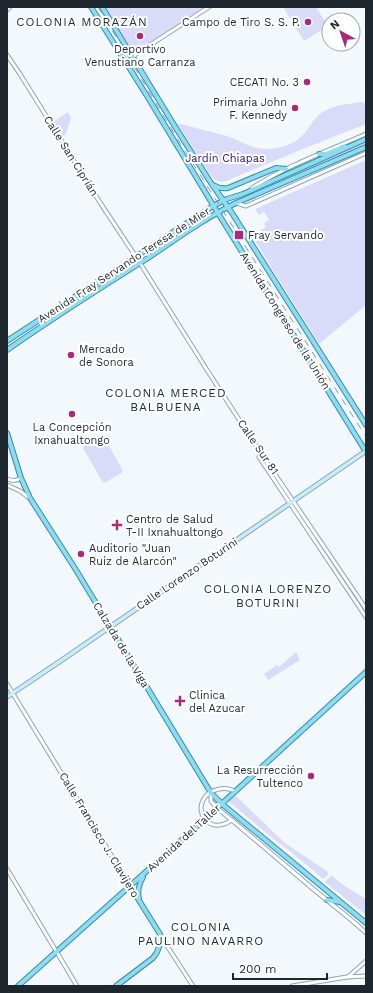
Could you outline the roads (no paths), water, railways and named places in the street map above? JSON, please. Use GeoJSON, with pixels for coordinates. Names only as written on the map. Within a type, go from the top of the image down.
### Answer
{"type":"FeatureCollection","features":[{"type":"Feature","properties":{"kind":"main road","name":"Avenida Congreso de la Unión"},"geometry":{"type":"LineString","coordinates":[[91,7],[366,451]]}},
{"type":"Feature","properties":{"kind":"main road","name":"Avenida Congreso de la Unión"},"geometry":{"type":"LineString","coordinates":[[102,7],[211,183],[228,207],[366,425]]}},
{"type":"Feature","properties":{"kind":"main road"},"geometry":{"type":"LineString","coordinates":[[147,96],[159,100]]}},
{"type":"Feature","properties":{"kind":"main road","name":"Avenida Fray Servando Teresa de Mier"},"geometry":{"type":"LineString","coordinates":[[7,341],[214,206],[316,162],[366,138]]}},
{"type":"Feature","properties":{"kind":"main road"},"geometry":{"type":"LineString","coordinates":[[319,154],[326,154],[366,138]]}},
{"type":"Feature","properties":{"kind":"main road","name":"Avenida Fray Servando Teresa de Mier"},"geometry":{"type":"LineString","coordinates":[[7,350],[193,228],[228,207],[366,147]]}},
{"type":"Feature","properties":{"kind":"main road"},"geometry":{"type":"LineString","coordinates":[[316,162],[319,168]]}},
{"type":"Feature","properties":{"kind":"main road"},"geometry":{"type":"LineString","coordinates":[[211,183],[220,188],[228,188],[276,168],[286,169]]}},
{"type":"Feature","properties":{"kind":"main road","name":"Calzada de la Viga"},"geometry":{"type":"LineString","coordinates":[[7,433],[30,498],[125,651],[210,793],[366,923]]}},
{"type":"Feature","properties":{"kind":"main road","name":"Calle Lorenzo Boturini"},"geometry":{"type":"LineString","coordinates":[[7,698],[366,451]]}},
{"type":"Feature","properties":{"kind":"main road","name":"Avenida del Taller"},"geometry":{"type":"LineString","coordinates":[[18,986],[146,873],[366,672]]}},
{"type":"Feature","properties":{"kind":"main road"},"geometry":{"type":"LineString","coordinates":[[141,903],[138,894],[138,887],[146,873]]}},
{"type":"Feature","properties":{"kind":"main road","name":"Calle Francisco J. Clavijero"},"geometry":{"type":"LineString","coordinates":[[130,886],[160,934]]}},
{"type":"Feature","properties":{"kind":"main road"},"geometry":{"type":"LineString","coordinates":[[327,900],[342,902]]}},
{"type":"Feature","properties":{"kind":"main road"},"geometry":{"type":"LineString","coordinates":[[116,986],[156,955],[159,947],[160,934]]}},
{"type":"Feature","properties":{"kind":"street"},"geometry":{"type":"LineString","coordinates":[[7,10],[10,7]]}},
{"type":"Feature","properties":{"kind":"street"},"geometry":{"type":"LineString","coordinates":[[127,64],[133,57],[209,7]]}},
{"type":"Feature","properties":{"kind":"street","name":"Calle San Ciprián"},"geometry":{"type":"LineString","coordinates":[[7,55],[136,257]]}},
{"type":"Feature","properties":{"kind":"street","name":"Avenida Fray Servando Teresa de Mier"},"geometry":{"type":"LineString","coordinates":[[243,194],[286,169],[366,134]]}},
{"type":"Feature","properties":{"kind":"street"},"geometry":{"type":"LineString","coordinates":[[310,153],[312,158]]}},
{"type":"Feature","properties":{"kind":"street","name":"Avenida Fray Servando Teresa de Mier"},"geometry":{"type":"LineString","coordinates":[[236,203],[246,206],[366,153]]}},
{"type":"Feature","properties":{"kind":"street","name":"Calle Sur 81"},"geometry":{"type":"LineString","coordinates":[[140,263],[366,617]]}},
{"type":"Feature","properties":{"kind":"street","name":"Calle Sur 81"},"geometry":{"type":"LineString","coordinates":[[259,457],[366,609]]}},
{"type":"Feature","properties":{"kind":"street"},"geometry":{"type":"LineString","coordinates":[[7,479],[17,481],[22,478]]}},
{"type":"Feature","properties":{"kind":"street","name":"Calzada de la Viga"},"geometry":{"type":"LineString","coordinates":[[7,486],[24,493],[30,498]]}},
{"type":"Feature","properties":{"kind":"street","name":"Calle Francisco J. Clavijero"},"geometry":{"type":"LineString","coordinates":[[7,684],[130,886]]}},
{"type":"Feature","properties":{"kind":"street"},"geometry":{"type":"LineString","coordinates":[[232,820],[224,824],[213,825],[205,819],[201,812],[201,808],[204,799],[217,789],[223,788],[235,792]]}},
{"type":"Feature","properties":{"kind":"street","name":"Calzada de la Viga"},"geometry":{"type":"LineString","coordinates":[[210,793],[211,801],[217,808],[366,933]]}},
{"type":"Feature","properties":{"kind":"street"},"geometry":{"type":"LineString","coordinates":[[7,869],[77,986]]}},
{"type":"Feature","properties":{"kind":"street","name":"Calle Francisco J. Clavijero"},"geometry":{"type":"LineString","coordinates":[[160,934],[193,986]]}},
{"type":"Feature","properties":{"kind":"street"},"geometry":{"type":"LineString","coordinates":[[348,977],[366,961]]}},
{"type":"Feature","properties":{"kind":"street"},"geometry":{"type":"LineString","coordinates":[[292,986],[348,977],[366,976]]}},
{"type":"Feature","properties":{"kind":"railway"},"geometry":{"type":"LineString","coordinates":[[98,7],[180,143],[366,437]]}},
{"type":"Feature","properties":{"kind":"place","name":"Campo de Tiro S. S. P."},"geometry":{"type":"Point","coordinates":[308,22]}},
{"type":"Feature","properties":{"kind":"place","name":"Deportivo Venustiano Carranza"},"geometry":{"type":"Point","coordinates":[140,36]}},
{"type":"Feature","properties":{"kind":"place","name":"CECATI No. 3"},"geometry":{"type":"Point","coordinates":[307,82]}},
{"type":"Feature","properties":{"kind":"place","name":"Primaria John F. Kennedy"},"geometry":{"type":"Point","coordinates":[295,108]}},
{"type":"Feature","properties":{"kind":"place","name":"Fray Servando"},"geometry":{"type":"Point","coordinates":[239,235]}},
{"type":"Feature","properties":{"kind":"place","name":"Mercado de Sonora"},"geometry":{"type":"Point","coordinates":[71,355]}},
{"type":"Feature","properties":{"kind":"place","name":"La Concepción Ixnahualtongo"},"geometry":{"type":"Point","coordinates":[72,414]}},
{"type":"Feature","properties":{"kind":"place","name":"Centro de Salud T-II Ixnahualtongo"},"geometry":{"type":"Point","coordinates":[117,525]}},
{"type":"Feature","properties":{"kind":"place","name":"Auditorio \"Juan Ruiz de Alarcón\""},"geometry":{"type":"Point","coordinates":[81,554]}},
{"type":"Feature","properties":{"kind":"place","name":"Clinica del Azucar"},"geometry":{"type":"Point","coordinates":[180,701]}},
{"type":"Feature","properties":{"kind":"place","name":"La Resurrección Tultenco"},"geometry":{"type":"Point","coordinates":[311,776]}},
{"type":"Feature","properties":{"kind":"district","name":"COLONIA MORAZÁN"},"geometry":{"type":"Point","coordinates":[82,22]}},
{"type":"Feature","properties":{"kind":"district","name":"COLONIA MERCED BALBUENA"},"geometry":{"type":"Point","coordinates":[166,400]}},
{"type":"Feature","properties":{"kind":"district","name":"COLONIA LORENZO BOTURINI"},"geometry":{"type":"Point","coordinates":[268,596]}},
{"type":"Feature","properties":{"kind":"district","name":"COLONIA PAULINO NAVARRO"},"geometry":{"type":"Point","coordinates":[201,934]}},
{"type":"Feature","properties":{"kind":"park label","name":"Jardín Chiapas"},"geometry":{"type":"Point","coordinates":[225,158]}}]}
